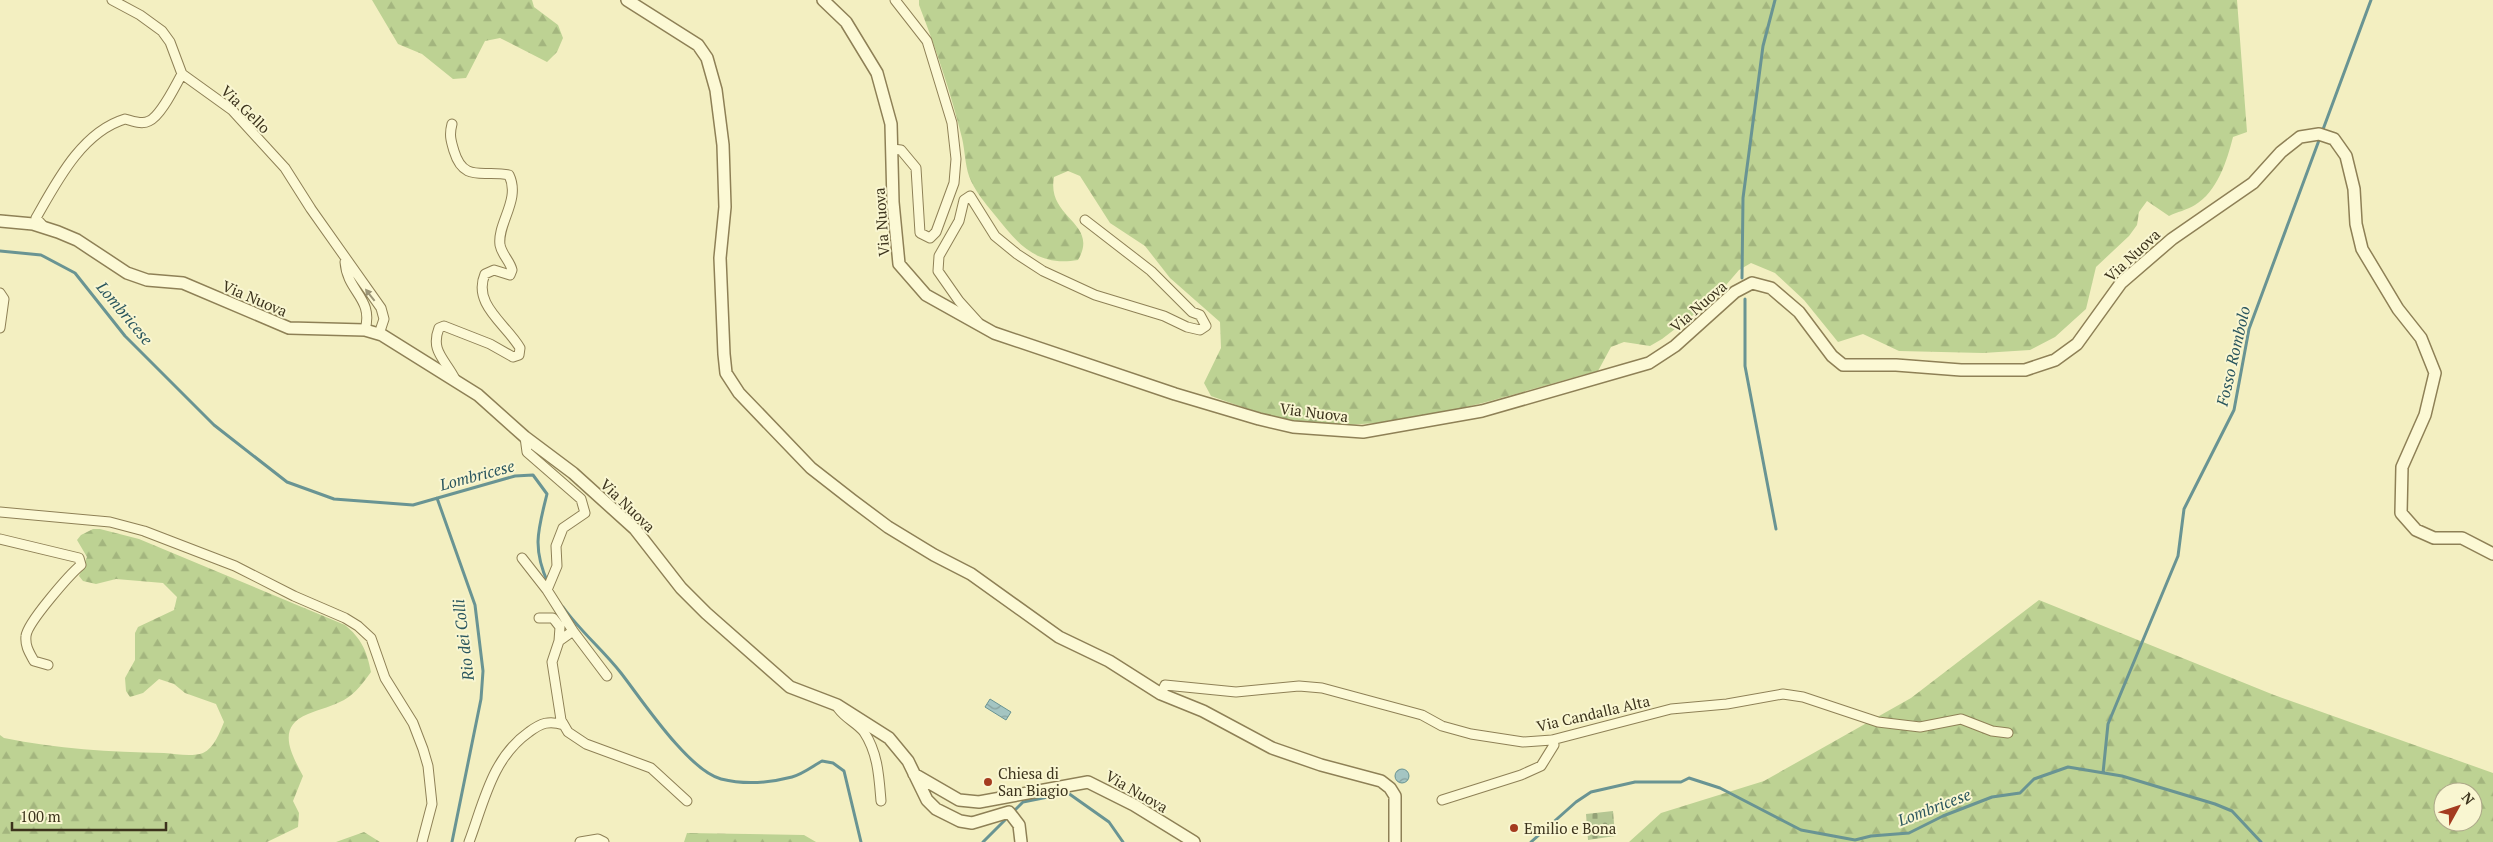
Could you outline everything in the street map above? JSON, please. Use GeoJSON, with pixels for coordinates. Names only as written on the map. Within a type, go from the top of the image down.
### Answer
{"type":"FeatureCollection","features":[{"type":"Feature","properties":{"kind":"street"},"geometry":{"type":"LineString","coordinates":[[45,228],[36,218],[51,192],[89,139],[125,119],[142,123],[149,121],[160,110],[182,74],[170,42],[162,31],[140,15],[112,0]]}},
{"type":"Feature","properties":{"kind":"street"},"geometry":{"type":"LineString","coordinates":[[626,0],[698,45],[707,58],[716,90],[724,145],[725,207],[720,258],[724,354],[726,373],[739,393],[811,468],[888,527],[934,555],[971,574],[1059,637],[1109,661],[1161,694],[1203,711],[1272,748],[1321,765],[1381,781],[1394,796],[1395,842]]}},
{"type":"Feature","properties":{"kind":"street","name":"Via Nuova"},"geometry":{"type":"LineString","coordinates":[[823,0],[846,22],[877,73],[891,124],[893,202],[899,264],[926,295],[985,329],[1088,365],[1259,419],[1293,427],[1363,432],[1482,411],[1649,363],[1675,346],[1735,292],[1752,283],[1771,288],[1799,312],[1832,356],[1843,365],[1896,365],[1961,370],[2025,370],[2056,360],[2077,344],[2121,283],[2172,239],[2253,183],[2281,152],[2300,137],[2319,134],[2334,139],[2346,156],[2354,189],[2356,224],[2362,249],[2398,308],[2421,338],[2435,373],[2425,415],[2402,467],[2401,513],[2416,530],[2434,538],[2462,538],[2493,554]]}},
{"type":"Feature","properties":{"kind":"street"},"geometry":{"type":"LineString","coordinates":[[892,149],[901,150],[916,168],[920,233],[930,238],[936,232],[954,183],[956,159],[952,123],[927,41],[895,0]]}},
{"type":"Feature","properties":{"kind":"street","name":"Via Gello"},"geometry":{"type":"LineString","coordinates":[[182,74],[207,91],[242,120],[284,168],[345,259],[381,308],[384,319],[379,334]]}},
{"type":"Feature","properties":{"kind":"street"},"geometry":{"type":"LineString","coordinates":[[452,124],[451,144],[457,161],[466,171],[474,174],[509,175],[512,182],[513,194],[500,244],[512,270],[510,275],[494,270],[485,274],[481,291],[490,310],[512,335],[520,348],[519,355],[513,357],[490,344],[444,326],[439,328],[435,338],[437,350],[455,379]]}},
{"type":"Feature","properties":{"kind":"street"},"geometry":{"type":"LineString","coordinates":[[985,329],[959,301],[938,271],[939,256],[959,222],[964,200],[970,196],[995,236],[1017,254],[1043,271],[1095,295],[1164,316],[1187,327],[1200,330],[1206,326],[1200,315],[1192,312],[1151,271],[1085,220]]}},
{"type":"Feature","properties":{"kind":"street","name":"Via Nuova"},"geometry":{"type":"LineString","coordinates":[[0,221],[33,224],[45,228],[77,240],[127,273],[147,280],[184,283],[289,328],[365,330],[379,334],[478,394],[525,436],[573,472],[635,529],[681,588],[706,613],[790,687],[837,706],[889,738],[908,760],[914,774],[966,802],[979,802],[1088,782],[1127,801],[1194,842]]}},
{"type":"Feature","properties":{"kind":"street","name":"Via Gello"},"geometry":{"type":"LineString","coordinates":[[345,259],[348,280],[361,296],[369,318],[365,330]]}},
{"type":"Feature","properties":{"kind":"street"},"geometry":{"type":"LineString","coordinates":[[0,293],[4,300],[0,328]]}},
{"type":"Feature","properties":{"kind":"street"},"geometry":{"type":"LineString","coordinates":[[525,436],[527,452],[581,499],[585,513],[563,528],[556,546],[557,566],[547,590]]}},
{"type":"Feature","properties":{"kind":"street"},"geometry":{"type":"LineString","coordinates":[[0,512],[110,522],[144,531],[235,566],[358,626],[371,638],[385,678],[413,723],[425,758],[432,804],[422,842]]}},
{"type":"Feature","properties":{"kind":"street"},"geometry":{"type":"LineString","coordinates":[[0,539],[79,558],[81,565],[34,619],[26,633],[26,647],[34,661],[48,665]]}},
{"type":"Feature","properties":{"kind":"street"},"geometry":{"type":"LineString","coordinates":[[522,558],[547,590],[572,631],[607,676]]}},
{"type":"Feature","properties":{"kind":"street"},"geometry":{"type":"LineString","coordinates":[[539,618],[554,618],[560,627],[559,641],[552,662],[556,691],[564,725],[568,732],[586,744],[651,768],[687,801]]}},
{"type":"Feature","properties":{"kind":"street"},"geometry":{"type":"LineString","coordinates":[[559,641],[572,631]]}},
{"type":"Feature","properties":{"kind":"street","name":"Via Candalla Alta"},"geometry":{"type":"LineString","coordinates":[[1161,694],[1165,685],[1236,692],[1299,686],[1322,688],[1422,715],[1442,726],[1472,734],[1522,742],[1552,740],[1671,709],[1727,704],[1784,694],[1803,697],[1878,722],[1920,727],[1961,720],[1992,731],[2008,733]]}},
{"type":"Feature","properties":{"kind":"street"},"geometry":{"type":"LineString","coordinates":[[837,706],[845,718],[863,731],[872,748],[878,764],[881,801]]}},
{"type":"Feature","properties":{"kind":"street"},"geometry":{"type":"LineString","coordinates":[[469,842],[492,777],[514,743],[541,724],[553,722],[564,725]]}},
{"type":"Feature","properties":{"kind":"street"},"geometry":{"type":"LineString","coordinates":[[1442,800],[1521,775],[1542,766],[1554,745],[1552,740]]}},
{"type":"Feature","properties":{"kind":"street"},"geometry":{"type":"LineString","coordinates":[[914,774],[927,800],[946,815],[972,822],[1009,812],[1019,825],[1021,842]]}},
{"type":"Feature","properties":{"kind":"street"},"geometry":{"type":"LineString","coordinates":[[580,842],[598,838],[604,842]]}},
{"type":"Feature","properties":{"kind":"green space"},"geometry":{"type":"Polygon","coordinates":[[[372,0],[532,0],[534,7],[558,25],[563,38],[557,52],[547,62],[500,38],[485,41],[466,78],[453,79],[422,54],[398,44],[372,0]]]}},
{"type":"Feature","properties":{"kind":"green space"},"geometry":{"type":"Polygon","coordinates":[[[919,0],[2237,0],[2247,132],[2233,137],[2228,156],[2215,184],[2203,199],[2195,205],[2169,216],[2147,201],[2139,212],[2137,225],[2129,236],[2096,267],[2086,309],[2055,337],[2030,350],[1983,353],[1899,351],[1863,334],[1838,342],[1804,300],[1775,273],[1751,263],[1739,270],[1714,299],[1662,339],[1650,346],[1624,342],[1611,347],[1598,371],[1489,401],[1414,418],[1377,423],[1339,425],[1302,422],[1267,415],[1211,396],[1204,383],[1221,348],[1220,322],[1170,278],[1145,246],[1110,223],[1080,176],[1068,171],[1054,177],[1054,191],[1057,202],[1078,228],[1082,237],[1083,247],[1078,260],[1051,260],[1039,256],[1029,251],[1011,235],[980,196],[969,176],[953,104],[919,5],[919,0]]]}},
{"type":"Feature","properties":{"kind":"green space"},"geometry":{"type":"Polygon","coordinates":[[[93,529],[139,539],[345,625],[359,640],[368,658],[371,672],[356,691],[344,700],[308,714],[298,720],[292,726],[289,734],[291,751],[303,776],[293,801],[299,813],[298,827],[267,842],[0,842],[0,735],[4,738],[24,742],[64,747],[104,751],[194,755],[207,751],[216,739],[224,722],[216,704],[185,693],[174,684],[159,679],[143,693],[130,697],[126,691],[125,678],[135,660],[135,633],[138,627],[174,610],[177,597],[163,583],[116,579],[96,584],[83,581],[79,576],[87,557],[77,540],[81,535],[93,529]]]}},
{"type":"Feature","properties":{"kind":"green space"},"geometry":{"type":"Polygon","coordinates":[[[2039,600],[2274,695],[2493,773],[2493,842],[1629,842],[1661,813],[1764,781],[1911,698],[2039,600]]]}},
{"type":"Feature","properties":{"kind":"green space"},"geometry":{"type":"Polygon","coordinates":[[[1613,811],[1615,836],[1588,840],[1586,814],[1613,811]]]}},
{"type":"Feature","properties":{"kind":"green space"},"geometry":{"type":"Polygon","coordinates":[[[364,832],[380,842],[336,842],[364,832]]]}},
{"type":"Feature","properties":{"kind":"green space"},"geometry":{"type":"Polygon","coordinates":[[[687,833],[804,835],[816,842],[684,842],[687,833]]]}},
{"type":"Feature","properties":{"kind":"water"},"geometry":{"type":"Polygon","coordinates":[[[990,699],[1011,712],[1006,720],[985,707],[990,699]]]}},
{"type":"Feature","properties":{"kind":"water"},"geometry":{"type":"Polygon","coordinates":[[[1399,769],[1405,769],[1409,776],[1405,783],[1399,783],[1395,779],[1395,773],[1399,769]]]}},
{"type":"Feature","properties":{"kind":"waterway"},"geometry":{"type":"LineString","coordinates":[[1742,278],[1743,198],[1763,46],[1775,0]]}},
{"type":"Feature","properties":{"kind":"waterway","name":"Fosso Rombolo"},"geometry":{"type":"LineString","coordinates":[[2103,773],[2108,724],[2178,556],[2184,509],[2234,410],[2249,329],[2371,0]]}},
{"type":"Feature","properties":{"kind":"waterway","name":"Lombricese"},"geometry":{"type":"LineString","coordinates":[[0,251],[41,255],[75,273],[125,336],[214,425],[287,482],[334,499],[413,505],[515,476],[533,475],[547,494],[539,529],[538,549],[548,583]]}},
{"type":"Feature","properties":{"kind":"waterway"},"geometry":{"type":"LineString","coordinates":[[1745,299],[1745,366],[1776,529]]}},
{"type":"Feature","properties":{"kind":"waterway","name":"Rio dei Colli"},"geometry":{"type":"LineString","coordinates":[[437,498],[475,605],[483,671],[481,699],[452,842]]}},
{"type":"Feature","properties":{"kind":"waterway","name":"Lombricese"},"geometry":{"type":"LineString","coordinates":[[563,607],[621,673],[666,733],[680,749],[708,773],[721,779],[748,783],[766,782],[796,776],[822,761],[833,763],[844,771],[861,842]]}},
{"type":"Feature","properties":{"kind":"waterway","name":"Lombricese"},"geometry":{"type":"LineString","coordinates":[[1531,842],[1576,802],[1591,792],[1635,782],[1681,782],[1689,778],[1720,788],[1801,830],[1855,840],[1871,836],[1909,833],[1943,816],[1992,797],[2020,793],[2034,779],[2068,767],[2122,776],[2215,804],[2232,811],[2261,842]]}},
{"type":"Feature","properties":{"kind":"waterway","name":"Lombricese"},"geometry":{"type":"LineString","coordinates":[[983,842],[1023,802],[1068,793],[1109,822],[1123,842]]}},
{"type":"Feature","properties":{"kind":"place","name":"Chiesa di San Biagio"},"geometry":{"type":"Point","coordinates":[988,782]}},
{"type":"Feature","properties":{"kind":"place","name":"Emilio e Bona"},"geometry":{"type":"Point","coordinates":[1514,828]}}]}
